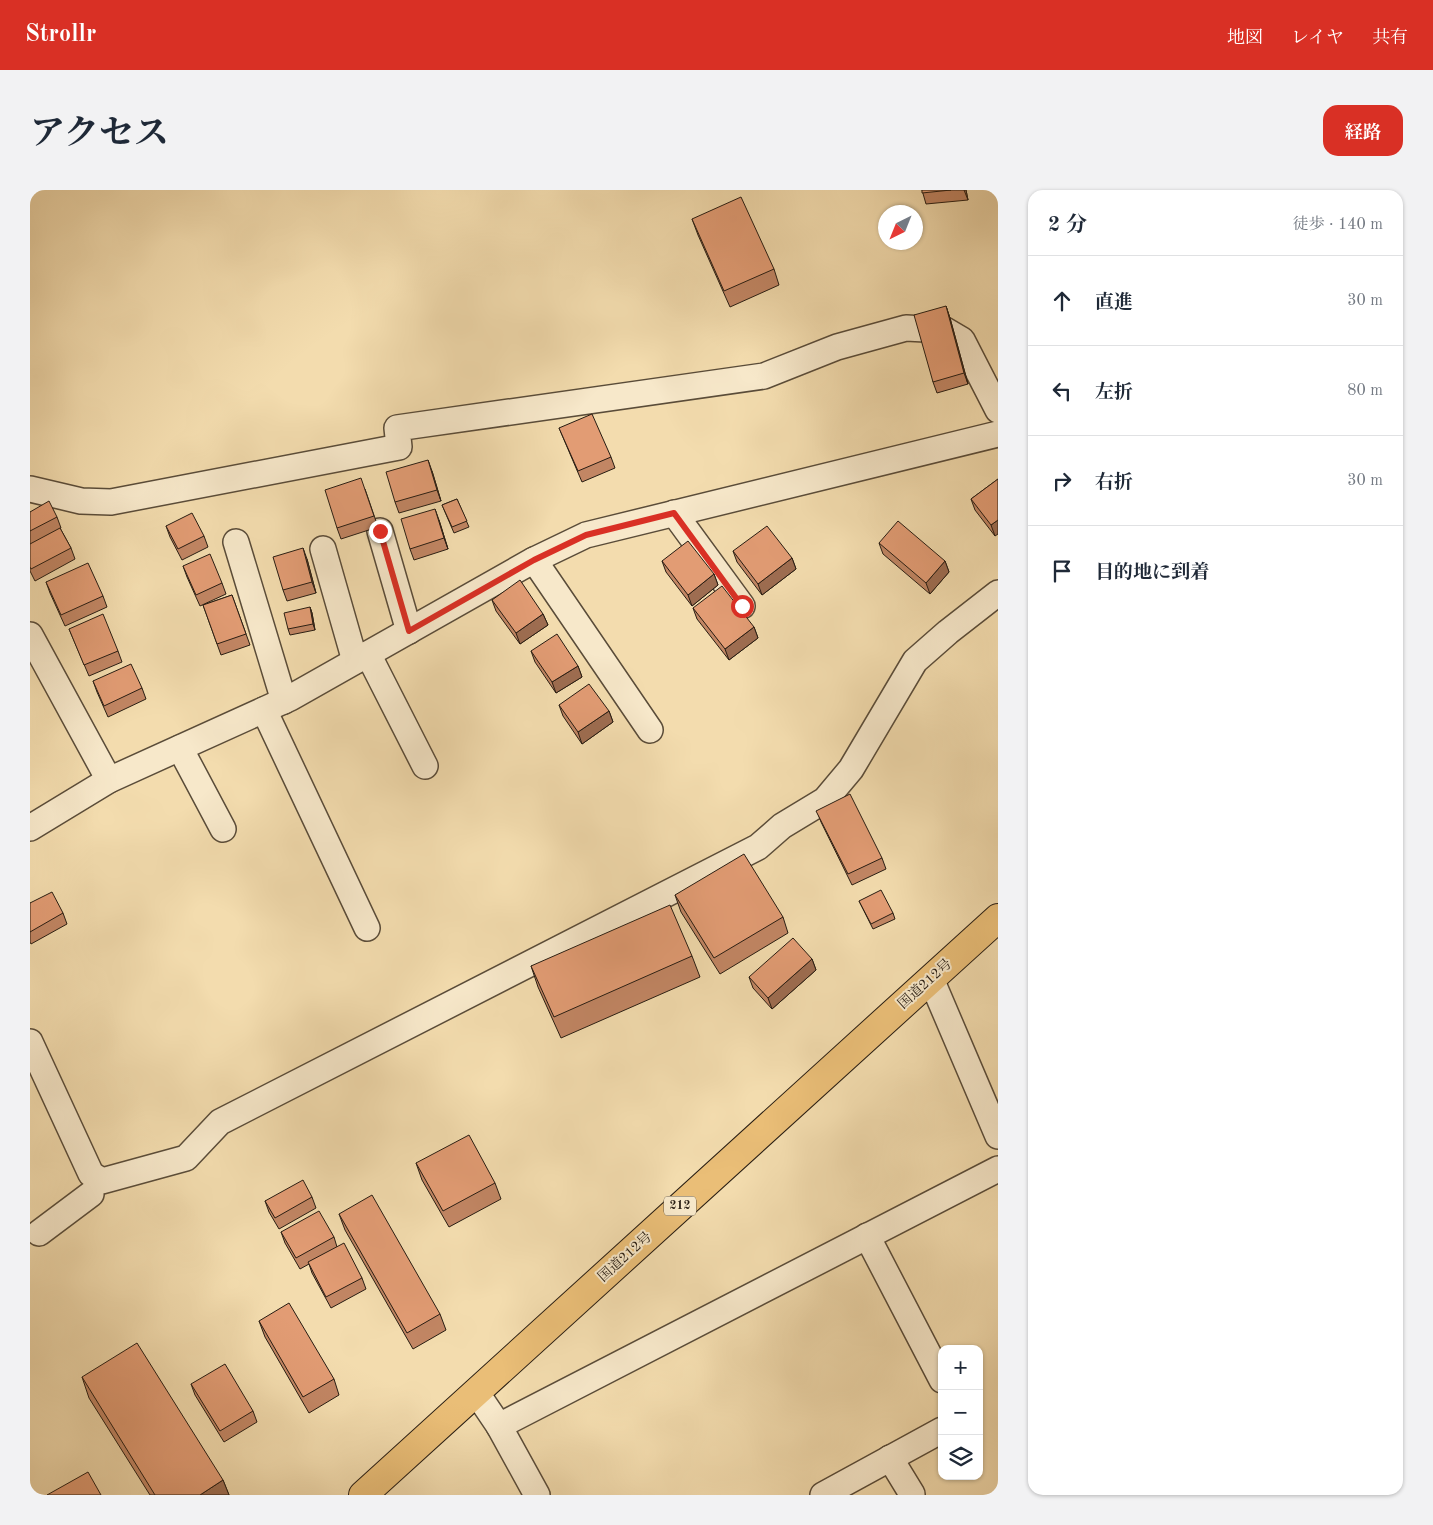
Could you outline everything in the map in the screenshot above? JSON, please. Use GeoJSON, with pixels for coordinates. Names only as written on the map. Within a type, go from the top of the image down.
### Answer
{"type":"FeatureCollection","features":[{"type":"Feature","properties":{"kind":"highway","name":"国道212号"},"geometry":{"type":"LineString","coordinates":[[363,1495],[998,918]]}},
{"type":"Feature","properties":{"kind":"street"},"geometry":{"type":"LineString","coordinates":[[30,489],[81,502],[111,502],[399,447],[397,428],[764,376],[837,347],[906,328],[945,330],[962,340],[998,410]]}},
{"type":"Feature","properties":{"kind":"street"},"geometry":{"type":"LineString","coordinates":[[30,828],[109,780],[274,705],[534,560],[586,535],[998,434]]}},
{"type":"Feature","properties":{"kind":"street"},"geometry":{"type":"LineString","coordinates":[[674,513],[742,606]]}},
{"type":"Feature","properties":{"kind":"street"},"geometry":{"type":"LineString","coordinates":[[380,531],[409,631]]}},
{"type":"Feature","properties":{"kind":"street"},"geometry":{"type":"LineString","coordinates":[[236,542],[274,705],[367,928]]}},
{"type":"Feature","properties":{"kind":"street"},"geometry":{"type":"LineString","coordinates":[[323,549],[361,658],[425,766]]}},
{"type":"Feature","properties":{"kind":"street"},"geometry":{"type":"LineString","coordinates":[[534,560],[650,730]]}},
{"type":"Feature","properties":{"kind":"street"},"geometry":{"type":"LineString","coordinates":[[30,1042],[91,1174],[102,1181],[186,1158],[220,1122],[758,847],[782,826],[825,800],[851,769],[915,661],[998,592]]}},
{"type":"Feature","properties":{"kind":"street"},"geometry":{"type":"LineString","coordinates":[[30,635],[109,780]]}},
{"type":"Feature","properties":{"kind":"street"},"geometry":{"type":"LineString","coordinates":[[180,748],[223,829]]}},
{"type":"Feature","properties":{"kind":"street"},"geometry":{"type":"LineString","coordinates":[[931,979],[998,1136]]}},
{"type":"Feature","properties":{"kind":"street"},"geometry":{"type":"LineString","coordinates":[[499,1426],[998,1169]]}},
{"type":"Feature","properties":{"kind":"street"},"geometry":{"type":"LineString","coordinates":[[33,1229],[91,1194]]}},
{"type":"Feature","properties":{"kind":"street"},"geometry":{"type":"LineString","coordinates":[[867,1236],[938,1372]]}},
{"type":"Feature","properties":{"kind":"street"},"geometry":{"type":"LineString","coordinates":[[476,1392],[499,1426],[537,1495]]}},
{"type":"Feature","properties":{"kind":"street"},"geometry":{"type":"LineString","coordinates":[[823,1495],[938,1432]]}},
{"type":"Feature","properties":{"kind":"street"},"geometry":{"type":"LineString","coordinates":[[890,1458],[912,1495]]}},
{"type":"Feature","properties":{"kind":"building"},"geometry":{"type":"Polygon","coordinates":[[[922,190],[951,190],[922,193],[922,190]]]}},
{"type":"Feature","properties":{"kind":"building"},"geometry":{"type":"Polygon","coordinates":[[[741,197],[774,269],[724,291],[692,219],[741,197]]]}},
{"type":"Feature","properties":{"kind":"building"},"geometry":{"type":"Polygon","coordinates":[[[946,306],[964,373],[933,382],[914,315],[946,306]]]}},
{"type":"Feature","properties":{"kind":"building"},"geometry":{"type":"Polygon","coordinates":[[[592,414],[611,457],[578,471],[559,428],[592,414]]]}},
{"type":"Feature","properties":{"kind":"building"},"geometry":{"type":"Polygon","coordinates":[[[428,460],[437,490],[395,502],[386,472],[428,460]]]}},
{"type":"Feature","properties":{"kind":"building"},"geometry":{"type":"Polygon","coordinates":[[[361,478],[374,516],[337,528],[325,490],[361,478]]]}},
{"type":"Feature","properties":{"kind":"building"},"geometry":{"type":"Polygon","coordinates":[[[998,479],[998,520],[991,525],[971,499],[998,479]]]}},
{"type":"Feature","properties":{"kind":"building"},"geometry":{"type":"Polygon","coordinates":[[[457,499],[467,521],[452,527],[442,505],[457,499]]]}},
{"type":"Feature","properties":{"kind":"building"},"geometry":{"type":"Polygon","coordinates":[[[49,501],[57,517],[30,531],[30,512],[49,501]]]}},
{"type":"Feature","properties":{"kind":"building"},"geometry":{"type":"Polygon","coordinates":[[[435,509],[444,538],[410,549],[401,519],[435,509]]]}},
{"type":"Feature","properties":{"kind":"building"},"geometry":{"type":"Polygon","coordinates":[[[192,513],[204,536],[178,549],[166,526],[192,513]]]}},
{"type":"Feature","properties":{"kind":"building"},"geometry":{"type":"Polygon","coordinates":[[[898,521],[945,561],[926,583],[879,543],[898,521]]]}},
{"type":"Feature","properties":{"kind":"building"},"geometry":{"type":"Polygon","coordinates":[[[767,526],[792,558],[758,584],[733,551],[767,526]]]}},
{"type":"Feature","properties":{"kind":"building"},"geometry":{"type":"Polygon","coordinates":[[[60,528],[71,548],[31,569],[30,544],[60,528]]]}},
{"type":"Feature","properties":{"kind":"building"},"geometry":{"type":"Polygon","coordinates":[[[688,541],[714,574],[688,595],[662,561],[688,541]]]}},
{"type":"Feature","properties":{"kind":"building"},"geometry":{"type":"Polygon","coordinates":[[[303,548],[312,582],[283,590],[273,557],[303,548]]]}},
{"type":"Feature","properties":{"kind":"building"},"geometry":{"type":"Polygon","coordinates":[[[210,554],[222,583],[196,595],[183,566],[210,554]]]}},
{"type":"Feature","properties":{"kind":"building"},"geometry":{"type":"Polygon","coordinates":[[[88,563],[103,596],[61,615],[46,582],[88,563]]]}},
{"type":"Feature","properties":{"kind":"building"},"geometry":{"type":"Polygon","coordinates":[[[520,580],[543,614],[516,633],[492,600],[520,580]]]}},
{"type":"Feature","properties":{"kind":"building"},"geometry":{"type":"Polygon","coordinates":[[[722,586],[754,627],[725,649],[693,608],[722,586]]]}},
{"type":"Feature","properties":{"kind":"building"},"geometry":{"type":"Polygon","coordinates":[[[232,595],[246,634],[217,644],[203,605],[232,595]]]}},
{"type":"Feature","properties":{"kind":"building"},"geometry":{"type":"Polygon","coordinates":[[[310,607],[313,624],[288,629],[284,613],[310,607]]]}},
{"type":"Feature","properties":{"kind":"building"},"geometry":{"type":"Polygon","coordinates":[[[103,614],[118,651],[84,665],[69,629],[103,614]]]}},
{"type":"Feature","properties":{"kind":"building"},"geometry":{"type":"Polygon","coordinates":[[[557,634],[578,666],[552,682],[531,651],[557,634]]]}},
{"type":"Feature","properties":{"kind":"building"},"geometry":{"type":"Polygon","coordinates":[[[131,664],[142,688],[104,706],[93,681],[131,664]]]}},
{"type":"Feature","properties":{"kind":"building"},"geometry":{"type":"Polygon","coordinates":[[[589,684],[609,711],[578,732],[559,705],[589,684]]]}},
{"type":"Feature","properties":{"kind":"building"},"geometry":{"type":"Polygon","coordinates":[[[850,794],[882,858],[848,874],[816,811],[850,794]]]}},
{"type":"Feature","properties":{"kind":"building"},"geometry":{"type":"Polygon","coordinates":[[[744,854],[783,917],[714,958],[675,895],[744,854]]]}},
{"type":"Feature","properties":{"kind":"building"},"geometry":{"type":"Polygon","coordinates":[[[881,890],[893,913],[871,924],[859,901],[881,890]]]}},
{"type":"Feature","properties":{"kind":"building"},"geometry":{"type":"Polygon","coordinates":[[[52,892],[63,913],[30,932],[30,903],[52,892]]]}},
{"type":"Feature","properties":{"kind":"building"},"geometry":{"type":"Polygon","coordinates":[[[670,905],[692,956],[554,1017],[531,966],[670,905]]]}},
{"type":"Feature","properties":{"kind":"building"},"geometry":{"type":"Polygon","coordinates":[[[793,938],[812,959],[768,998],[749,977],[793,938]]]}},
{"type":"Feature","properties":{"kind":"building"},"geometry":{"type":"Polygon","coordinates":[[[469,1135],[495,1183],[443,1211],[416,1163],[469,1135]]]}},
{"type":"Feature","properties":{"kind":"building"},"geometry":{"type":"Polygon","coordinates":[[[303,1180],[312,1197],[275,1218],[265,1201],[303,1180]]]}},
{"type":"Feature","properties":{"kind":"building"},"geometry":{"type":"Polygon","coordinates":[[[372,1195],[440,1314],[407,1333],[339,1214],[372,1195]]]}},
{"type":"Feature","properties":{"kind":"building"},"geometry":{"type":"Polygon","coordinates":[[[319,1211],[334,1237],[296,1258],[281,1232],[319,1211]]]}},
{"type":"Feature","properties":{"kind":"building"},"geometry":{"type":"Polygon","coordinates":[[[344,1243],[362,1278],[326,1297],[308,1262],[344,1243]]]}},
{"type":"Feature","properties":{"kind":"building"},"geometry":{"type":"Polygon","coordinates":[[[289,1303],[334,1379],[303,1397],[259,1321],[289,1303]]]}},
{"type":"Feature","properties":{"kind":"building"},"geometry":{"type":"Polygon","coordinates":[[[137,1343],[223,1480],[200,1495],[155,1495],[82,1377],[137,1343]]]}},
{"type":"Feature","properties":{"kind":"building"},"geometry":{"type":"Polygon","coordinates":[[[225,1364],[253,1411],[220,1431],[191,1384],[225,1364]]]}},
{"type":"Feature","properties":{"kind":"building"},"geometry":{"type":"Polygon","coordinates":[[[88,1472],[101,1495],[47,1495],[88,1472]]]}},
{"type":"Feature","properties":{"kind":"route"},"geometry":{"type":"LineString","coordinates":[[380,531],[409,631],[534,560],[586,535],[674,513],[742,606]]}}]}
